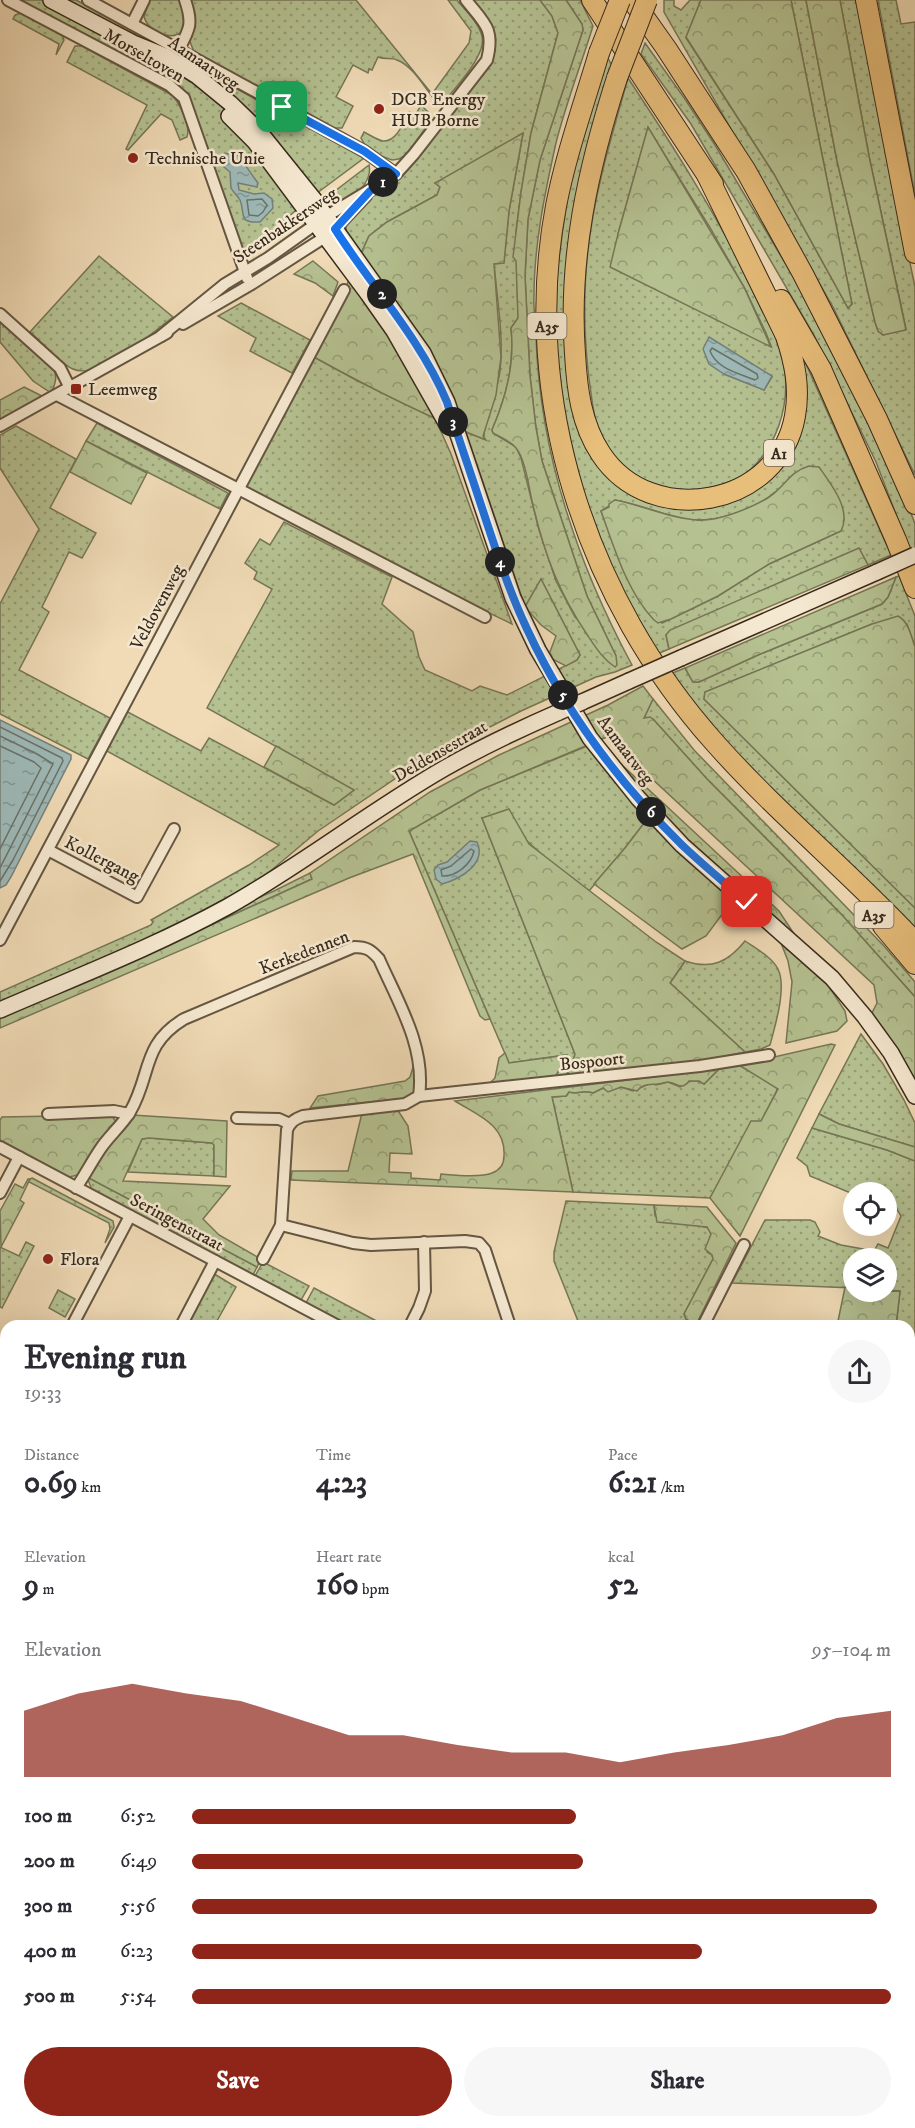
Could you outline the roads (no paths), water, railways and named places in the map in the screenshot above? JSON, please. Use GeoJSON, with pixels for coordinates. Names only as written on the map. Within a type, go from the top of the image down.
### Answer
{"type":"FeatureCollection","features":[{"type":"Feature","properties":{"kind":"highway","name":"A1"},"geometry":{"type":"LineString","coordinates":[[592,0],[753,249],[821,369],[915,588]]}},
{"type":"Feature","properties":{"kind":"highway","name":"A35"},"geometry":{"type":"LineString","coordinates":[[620,0],[599,53],[567,158],[555,207],[548,283],[547,316],[551,380],[566,465],[582,519],[595,556],[613,595],[664,680],[716,744],[915,942]]}},
{"type":"Feature","properties":{"kind":"highway"},"geometry":{"type":"LineString","coordinates":[[632,0],[672,57],[752,181],[803,274],[877,419],[915,504]]}},
{"type":"Feature","properties":{"kind":"highway","name":"A1"},"geometry":{"type":"LineString","coordinates":[[647,0],[617,78],[588,179],[577,245],[573,332],[579,394],[587,427],[600,454],[608,464],[651,494],[686,500],[720,496],[740,488],[767,468],[789,436],[795,418],[797,397],[794,361],[786,336],[707,175]]}},
{"type":"Feature","properties":{"kind":"highway"},"geometry":{"type":"LineString","coordinates":[[866,0],[915,253]]}},
{"type":"Feature","properties":{"kind":"highway","name":"A35"},"geometry":{"type":"LineString","coordinates":[[836,864],[861,901],[915,964]]}},
{"type":"Feature","properties":{"kind":"main road","name":"Aamaatweg"},"geometry":{"type":"LineString","coordinates":[[51,0],[134,43],[165,56],[197,76],[258,130],[394,331],[462,450],[501,567],[527,629],[564,697],[591,738],[638,798],[682,845],[832,978],[865,1017],[891,1053],[915,1096]]}},
{"type":"Feature","properties":{"kind":"main road","name":"Deldensestraat"},"geometry":{"type":"LineString","coordinates":[[0,1010],[158,941],[226,907],[271,881],[444,768],[487,745],[915,555]]}},
{"type":"Feature","properties":{"kind":"street","name":"Morseltoven"},"geometry":{"type":"LineString","coordinates":[[8,0],[179,92],[184,98],[250,285]]}},
{"type":"Feature","properties":{"kind":"street"},"geometry":{"type":"LineString","coordinates":[[88,0],[364,151],[396,174]]}},
{"type":"Feature","properties":{"kind":"street"},"geometry":{"type":"LineString","coordinates":[[132,24],[144,0]]}},
{"type":"Feature","properties":{"kind":"street"},"geometry":{"type":"LineString","coordinates":[[179,49],[190,26],[190,15],[185,0]]}},
{"type":"Feature","properties":{"kind":"street","name":"Steenbakkersweg"},"geometry":{"type":"LineString","coordinates":[[0,426],[250,285],[370,191],[396,174],[487,60],[491,43],[489,30],[466,0]]}},
{"type":"Feature","properties":{"kind":"street","name":"Steenbakkersweg"},"geometry":{"type":"LineString","coordinates":[[161,336],[206,298],[245,272],[325,226]]}},
{"type":"Feature","properties":{"kind":"street","name":"Veldovenweg"},"geometry":{"type":"LineString","coordinates":[[0,940],[344,290]]}},
{"type":"Feature","properties":{"kind":"street"},"geometry":{"type":"LineString","coordinates":[[0,314],[60,368],[70,388]]}},
{"type":"Feature","properties":{"kind":"street"},"geometry":{"type":"LineString","coordinates":[[57,395],[485,617]]}},
{"type":"Feature","properties":{"kind":"street","name":"Kollergang"},"geometry":{"type":"LineString","coordinates":[[48,850],[137,897],[174,829]]}},
{"type":"Feature","properties":{"kind":"street","name":"Kerkedennen"},"geometry":{"type":"LineString","coordinates":[[76,1188],[99,1150],[129,1114],[153,1050],[160,1037],[170,1028],[184,1019],[354,947],[371,950],[379,959],[412,1033],[418,1056],[419,1096]]}},
{"type":"Feature","properties":{"kind":"street","name":"Bospoort"},"geometry":{"type":"LineString","coordinates":[[419,1096],[700,1066],[769,1054]]}},
{"type":"Feature","properties":{"kind":"street"},"geometry":{"type":"LineString","coordinates":[[263,1259],[281,1225],[287,1130],[290,1124],[296,1118],[303,1116],[405,1104],[419,1096]]}},
{"type":"Feature","properties":{"kind":"street"},"geometry":{"type":"LineString","coordinates":[[48,1114],[114,1112],[129,1114]]}},
{"type":"Feature","properties":{"kind":"street"},"geometry":{"type":"LineString","coordinates":[[237,1118],[279,1119],[290,1124]]}},
{"type":"Feature","properties":{"kind":"street","name":"Seringenstraat"},"geometry":{"type":"LineString","coordinates":[[0,1148],[215,1261],[321,1320]]}},
{"type":"Feature","properties":{"kind":"street"},"geometry":{"type":"LineString","coordinates":[[0,1193],[19,1157]]}},
{"type":"Feature","properties":{"kind":"street"},"geometry":{"type":"LineString","coordinates":[[75,1320],[130,1216]]}},
{"type":"Feature","properties":{"kind":"street"},"geometry":{"type":"LineString","coordinates":[[281,1225],[362,1244],[465,1241],[479,1243],[485,1251],[508,1320]]}},
{"type":"Feature","properties":{"kind":"street"},"geometry":{"type":"LineString","coordinates":[[413,1320],[425,1291],[424,1242]]}},
{"type":"Feature","properties":{"kind":"street"},"geometry":{"type":"LineString","coordinates":[[706,1320],[744,1245]]}},
{"type":"Feature","properties":{"kind":"street"},"geometry":{"type":"LineString","coordinates":[[184,1320],[215,1261]]}},
{"type":"Feature","properties":{"kind":"water"},"geometry":{"type":"Polygon","coordinates":[[[233,153],[240,156],[258,183],[257,187],[238,183],[239,190],[254,194],[264,193],[272,199],[273,208],[260,222],[245,219],[240,200],[231,188],[230,172],[221,161],[226,154],[233,153]]]}},
{"type":"Feature","properties":{"kind":"water"},"geometry":{"type":"Polygon","coordinates":[[[709,337],[772,376],[764,390],[724,374],[709,364],[703,349],[709,337]]]}},
{"type":"Feature","properties":{"kind":"water"},"geometry":{"type":"Polygon","coordinates":[[[0,720],[71,755],[71,759],[11,877],[6,885],[0,888],[0,720]]]}},
{"type":"Feature","properties":{"kind":"water"},"geometry":{"type":"Polygon","coordinates":[[[470,841],[477,842],[479,850],[475,864],[464,874],[442,884],[436,879],[434,870],[438,865],[447,862],[470,841]]]}},
{"type":"Feature","properties":{"kind":"place","name":"DCB Energy HUB Borne"},"geometry":{"type":"Point","coordinates":[379,109]}},
{"type":"Feature","properties":{"kind":"place","name":"Technische Unie"},"geometry":{"type":"Point","coordinates":[133,158]}},
{"type":"Feature","properties":{"kind":"place","name":"Leemweg"},"geometry":{"type":"Point","coordinates":[76,389]}},
{"type":"Feature","properties":{"kind":"place","name":"Flora"},"geometry":{"type":"Point","coordinates":[48,1259]}}]}
